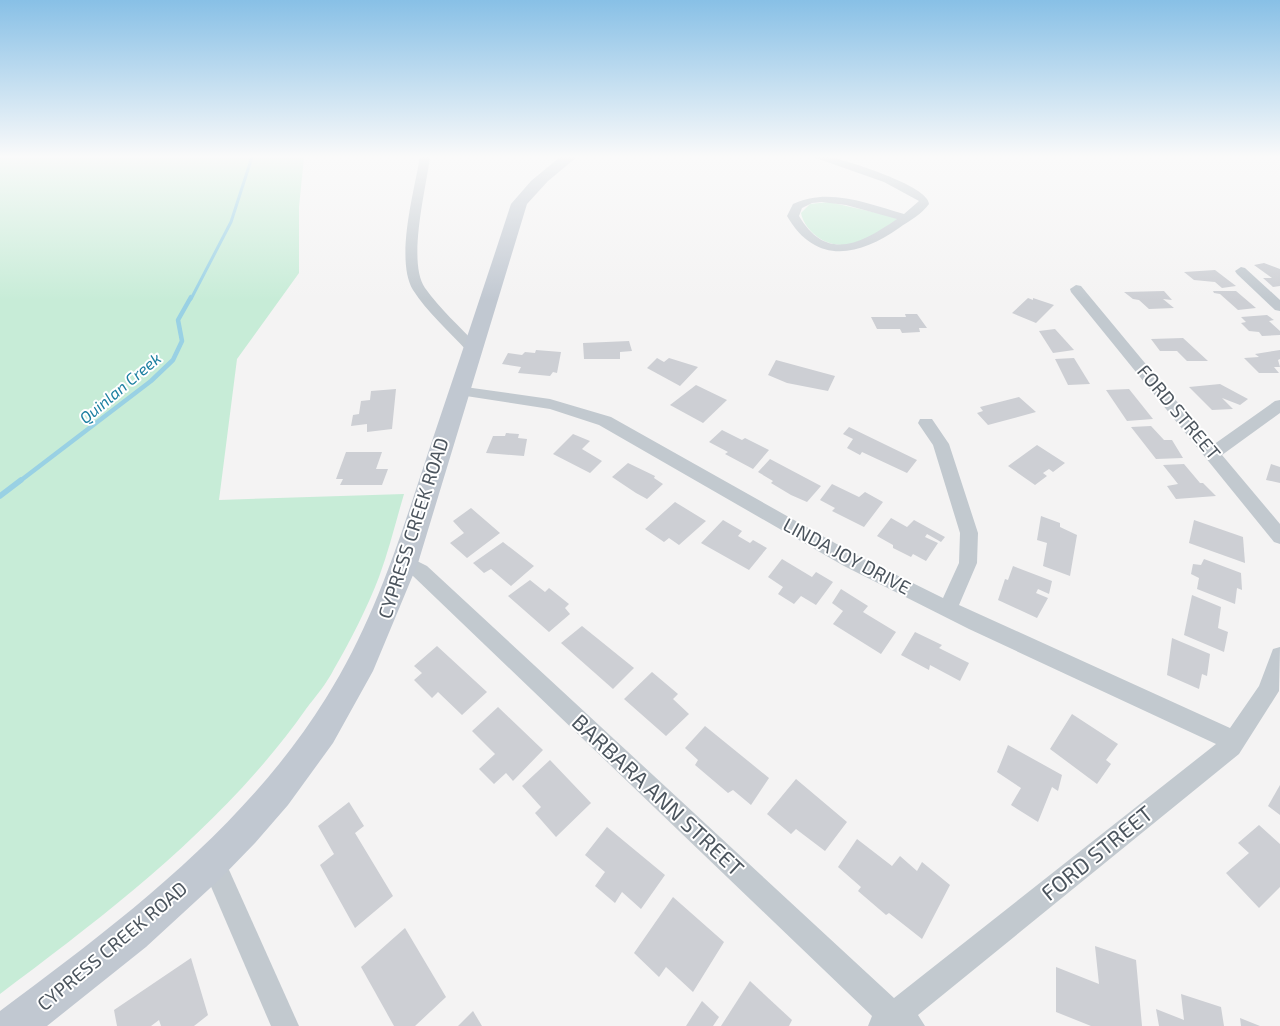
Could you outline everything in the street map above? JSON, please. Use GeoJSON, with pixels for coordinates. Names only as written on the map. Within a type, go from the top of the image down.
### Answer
{"type":"FeatureCollection","features":[{"type":"Feature","properties":{"kind":"main road","name":"CYPRESS CREEK ROAD"},"geometry":{"type":"LineString","coordinates":[[14,1026],[161,911],[270,800],[307,753],[366,654],[386,614],[405,563],[458,391],[519,205]]}},
{"type":"Feature","properties":{"kind":"street"},"geometry":{"type":"LineString","coordinates":[[418,205],[410,256],[412,273],[419,289],[472,348]]}},
{"type":"Feature","properties":{"kind":"street"},"geometry":{"type":"LineString","coordinates":[[801,205],[797,206],[793,216],[797,224],[814,239],[845,250],[854,249],[868,243],[923,205]]}},
{"type":"Feature","properties":{"kind":"street"},"geometry":{"type":"LineString","coordinates":[[858,205],[906,218]]}},
{"type":"Feature","properties":{"kind":"street"},"geometry":{"type":"LineString","coordinates":[[1241,271],[1280,307]]}},
{"type":"Feature","properties":{"kind":"street","name":"FORD STREET"},"geometry":{"type":"LineString","coordinates":[[1076,289],[1213,453],[1280,537]]}},
{"type":"Feature","properties":{"kind":"street","name":"LINDA JOY DRIVE"},"geometry":{"type":"LineString","coordinates":[[458,391],[539,400],[578,410],[605,421],[851,561],[948,609],[1234,741]]}},
{"type":"Feature","properties":{"kind":"street"},"geometry":{"type":"LineString","coordinates":[[1213,453],[1280,405]]}},
{"type":"Feature","properties":{"kind":"street"},"geometry":{"type":"LineString","coordinates":[[926,424],[941,444],[970,533],[968,563],[948,609]]}},
{"type":"Feature","properties":{"kind":"street","name":"BARBARA ANN STREET"},"geometry":{"type":"LineString","coordinates":[[405,563],[420,571],[896,1023]]}},
{"type":"Feature","properties":{"kind":"street","name":"FORD STREET"},"geometry":{"type":"LineString","coordinates":[[896,1023],[1231,746],[1268,691],[1280,656]]}},
{"type":"Feature","properties":{"kind":"street"},"geometry":{"type":"LineString","coordinates":[[212,861],[285,1026]]}},
{"type":"Feature","properties":{"kind":"green space"},"geometry":{"type":"Polygon","coordinates":[[[0,205],[299,205],[299,273],[237,359],[219,500],[404,494],[379,577],[353,635],[325,684],[274,751],[240,790],[165,863],[125,897],[0,994],[0,205]]]}},
{"type":"Feature","properties":{"kind":"green space"},"geometry":{"type":"Polygon","coordinates":[[[809,205],[842,205],[899,218],[871,237],[851,244],[840,245],[819,238],[805,224],[801,213],[809,205]]]}},
{"type":"Feature","properties":{"kind":"building"},"geometry":{"type":"Polygon","coordinates":[[[1264,263],[1280,269],[1280,286],[1273,287],[1263,278],[1272,278],[1254,265],[1264,263]]]}},
{"type":"Feature","properties":{"kind":"building"},"geometry":{"type":"Polygon","coordinates":[[[1215,270],[1236,286],[1222,288],[1215,282],[1194,280],[1184,272],[1215,270]]]}},
{"type":"Feature","properties":{"kind":"building"},"geometry":{"type":"Polygon","coordinates":[[[1164,291],[1172,300],[1163,299],[1174,308],[1149,309],[1139,300],[1133,299],[1124,292],[1164,291]]]}},
{"type":"Feature","properties":{"kind":"building"},"geometry":{"type":"Polygon","coordinates":[[[1213,291],[1236,291],[1256,308],[1238,310],[1220,294],[1213,291]]]}},
{"type":"Feature","properties":{"kind":"building"},"geometry":{"type":"Polygon","coordinates":[[[1028,298],[1054,305],[1036,323],[1012,313],[1028,298]]]}},
{"type":"Feature","properties":{"kind":"building"},"geometry":{"type":"Polygon","coordinates":[[[905,314],[917,314],[927,328],[919,328],[920,332],[902,333],[900,329],[877,329],[871,317],[906,317],[905,314]]]}},
{"type":"Feature","properties":{"kind":"building"},"geometry":{"type":"Polygon","coordinates":[[[1267,315],[1274,320],[1269,321],[1280,331],[1280,335],[1262,336],[1259,332],[1249,331],[1241,323],[1246,322],[1241,317],[1267,315]]]}},
{"type":"Feature","properties":{"kind":"building"},"geometry":{"type":"Polygon","coordinates":[[[1055,329],[1074,350],[1053,353],[1039,331],[1055,329]]]}},
{"type":"Feature","properties":{"kind":"building"},"geometry":{"type":"Polygon","coordinates":[[[1183,338],[1208,361],[1187,361],[1177,351],[1160,351],[1151,339],[1183,338]]]}},
{"type":"Feature","properties":{"kind":"building"},"geometry":{"type":"Polygon","coordinates":[[[629,341],[632,351],[620,352],[620,359],[584,359],[583,343],[629,341]]]}},
{"type":"Feature","properties":{"kind":"building"},"geometry":{"type":"Polygon","coordinates":[[[536,350],[561,352],[557,373],[553,372],[550,376],[518,373],[521,367],[502,364],[508,353],[522,355],[525,352],[535,353],[536,350]]]}},
{"type":"Feature","properties":{"kind":"building"},"geometry":{"type":"Polygon","coordinates":[[[1280,350],[1280,359],[1278,360],[1280,367],[1274,367],[1279,373],[1259,373],[1244,358],[1259,357],[1255,354],[1280,350]]]}},
{"type":"Feature","properties":{"kind":"building"},"geometry":{"type":"Polygon","coordinates":[[[657,358],[664,362],[669,358],[698,367],[680,386],[647,368],[657,358]]]}},
{"type":"Feature","properties":{"kind":"building"},"geometry":{"type":"Polygon","coordinates":[[[1074,358],[1090,384],[1068,385],[1055,359],[1074,358]]]}},
{"type":"Feature","properties":{"kind":"building"},"geometry":{"type":"Polygon","coordinates":[[[776,360],[835,376],[828,391],[787,383],[768,375],[776,360]]]}},
{"type":"Feature","properties":{"kind":"building"},"geometry":{"type":"Polygon","coordinates":[[[1220,384],[1248,399],[1240,405],[1222,398],[1233,409],[1212,410],[1189,387],[1220,384]]]}},
{"type":"Feature","properties":{"kind":"building"},"geometry":{"type":"Polygon","coordinates":[[[696,385],[727,400],[703,423],[670,405],[696,385]]]}},
{"type":"Feature","properties":{"kind":"building"},"geometry":{"type":"Polygon","coordinates":[[[396,389],[392,429],[367,432],[367,424],[351,426],[353,415],[359,414],[361,401],[370,400],[371,391],[396,389]]]}},
{"type":"Feature","properties":{"kind":"building"},"geometry":{"type":"Polygon","coordinates":[[[1129,389],[1153,419],[1127,421],[1106,390],[1129,389]]]}},
{"type":"Feature","properties":{"kind":"building"},"geometry":{"type":"Polygon","coordinates":[[[1019,397],[1036,412],[988,425],[977,413],[983,411],[980,407],[1019,397]]]}},
{"type":"Feature","properties":{"kind":"building"},"geometry":{"type":"Polygon","coordinates":[[[1151,426],[1164,440],[1172,440],[1183,458],[1156,459],[1131,427],[1151,426]]]}},
{"type":"Feature","properties":{"kind":"building"},"geometry":{"type":"Polygon","coordinates":[[[849,427],[917,460],[907,473],[862,452],[860,455],[847,448],[853,439],[843,434],[849,427]]]}},
{"type":"Feature","properties":{"kind":"building"},"geometry":{"type":"Polygon","coordinates":[[[722,430],[742,440],[745,438],[769,450],[753,469],[725,454],[728,452],[709,442],[722,430]]]}},
{"type":"Feature","properties":{"kind":"building"},"geometry":{"type":"Polygon","coordinates":[[[506,433],[519,434],[518,438],[527,439],[524,456],[486,453],[493,436],[505,436],[506,433]]]}},
{"type":"Feature","properties":{"kind":"building"},"geometry":{"type":"Polygon","coordinates":[[[573,434],[590,441],[582,449],[602,461],[590,473],[553,454],[573,434]]]}},
{"type":"Feature","properties":{"kind":"building"},"geometry":{"type":"Polygon","coordinates":[[[1037,445],[1065,463],[1053,472],[1049,469],[1043,473],[1047,476],[1035,485],[1008,466],[1037,445]]]}},
{"type":"Feature","properties":{"kind":"building"},"geometry":{"type":"Polygon","coordinates":[[[346,452],[382,452],[376,469],[388,469],[382,485],[340,485],[343,479],[336,479],[346,452]]]}},
{"type":"Feature","properties":{"kind":"building"},"geometry":{"type":"Polygon","coordinates":[[[770,459],[821,486],[807,502],[791,495],[771,483],[773,481],[758,472],[770,459]]]}},
{"type":"Feature","properties":{"kind":"building"},"geometry":{"type":"Polygon","coordinates":[[[628,463],[655,476],[654,478],[663,484],[647,499],[636,493],[612,477],[628,463]]]}},
{"type":"Feature","properties":{"kind":"building"},"geometry":{"type":"Polygon","coordinates":[[[1184,464],[1200,483],[1203,483],[1216,496],[1176,499],[1167,486],[1178,484],[1163,465],[1184,464]]]}},
{"type":"Feature","properties":{"kind":"building"},"geometry":{"type":"Polygon","coordinates":[[[1271,464],[1280,467],[1280,483],[1266,480],[1271,464]]]}},
{"type":"Feature","properties":{"kind":"building"},"geometry":{"type":"Polygon","coordinates":[[[832,484],[859,497],[865,492],[883,502],[864,527],[832,511],[835,508],[820,500],[832,484]]]}},
{"type":"Feature","properties":{"kind":"building"},"geometry":{"type":"Polygon","coordinates":[[[675,502],[706,521],[679,545],[669,538],[664,542],[645,529],[675,502]]]}},
{"type":"Feature","properties":{"kind":"building"},"geometry":{"type":"Polygon","coordinates":[[[471,508],[500,533],[467,558],[450,543],[464,533],[453,521],[471,508]]]}},
{"type":"Feature","properties":{"kind":"building"},"geometry":{"type":"Polygon","coordinates":[[[1041,516],[1060,523],[1060,527],[1077,535],[1070,576],[1043,566],[1047,543],[1037,540],[1041,516]]]}},
{"type":"Feature","properties":{"kind":"building"},"geometry":{"type":"Polygon","coordinates":[[[891,518],[907,527],[914,520],[945,537],[941,542],[927,534],[925,537],[938,543],[926,561],[913,554],[911,557],[893,548],[893,545],[877,536],[891,518]]]}},
{"type":"Feature","properties":{"kind":"building"},"geometry":{"type":"Polygon","coordinates":[[[723,520],[742,531],[738,536],[750,543],[753,540],[767,548],[749,570],[701,543],[723,520]]]}},
{"type":"Feature","properties":{"kind":"building"},"geometry":{"type":"Polygon","coordinates":[[[1194,520],[1243,537],[1245,563],[1189,543],[1194,520]]]}},
{"type":"Feature","properties":{"kind":"building"},"geometry":{"type":"Polygon","coordinates":[[[503,542],[534,566],[511,586],[491,569],[484,573],[473,563],[503,542]]]}},
{"type":"Feature","properties":{"kind":"building"},"geometry":{"type":"Polygon","coordinates":[[[782,559],[812,577],[816,572],[833,582],[816,605],[801,596],[794,604],[778,594],[783,587],[768,577],[782,559]]]}},
{"type":"Feature","properties":{"kind":"building"},"geometry":{"type":"Polygon","coordinates":[[[1204,559],[1241,573],[1242,590],[1237,588],[1235,604],[1197,589],[1199,578],[1191,574],[1193,564],[1201,565],[1204,559]]]}},
{"type":"Feature","properties":{"kind":"building"},"geometry":{"type":"Polygon","coordinates":[[[1013,566],[1052,581],[1049,594],[1038,589],[1036,593],[1048,598],[1037,618],[998,600],[1005,579],[1008,580],[1013,566]]]}},
{"type":"Feature","properties":{"kind":"building"},"geometry":{"type":"Polygon","coordinates":[[[530,580],[545,592],[549,588],[569,604],[565,608],[570,614],[549,632],[508,596],[530,580]]]}},
{"type":"Feature","properties":{"kind":"building"},"geometry":{"type":"Polygon","coordinates":[[[841,589],[868,606],[863,612],[896,632],[881,654],[833,624],[843,611],[832,603],[841,589]]]}},
{"type":"Feature","properties":{"kind":"building"},"geometry":{"type":"Polygon","coordinates":[[[1192,595],[1221,607],[1218,628],[1228,632],[1224,652],[1184,635],[1192,595]]]}},
{"type":"Feature","properties":{"kind":"building"},"geometry":{"type":"Polygon","coordinates":[[[582,626],[634,668],[613,689],[561,643],[582,626]]]}},
{"type":"Feature","properties":{"kind":"building"},"geometry":{"type":"Polygon","coordinates":[[[915,632],[942,645],[939,648],[969,663],[960,681],[930,665],[929,670],[901,655],[915,632]]]}},
{"type":"Feature","properties":{"kind":"building"},"geometry":{"type":"Polygon","coordinates":[[[1172,638],[1210,654],[1207,676],[1202,674],[1199,689],[1167,675],[1172,638]]]}},
{"type":"Feature","properties":{"kind":"building"},"geometry":{"type":"Polygon","coordinates":[[[437,646],[487,692],[462,715],[438,692],[432,698],[414,680],[422,673],[414,666],[437,646]]]}},
{"type":"Feature","properties":{"kind":"building"},"geometry":{"type":"Polygon","coordinates":[[[652,672],[678,694],[673,699],[689,714],[666,736],[624,699],[652,672]]]}},
{"type":"Feature","properties":{"kind":"building"},"geometry":{"type":"Polygon","coordinates":[[[498,707],[543,750],[513,781],[506,773],[494,784],[479,769],[495,754],[472,731],[498,707]]]}},
{"type":"Feature","properties":{"kind":"building"},"geometry":{"type":"Polygon","coordinates":[[[1072,714],[1118,744],[1106,760],[1111,764],[1097,784],[1050,749],[1072,714]]]}},
{"type":"Feature","properties":{"kind":"building"},"geometry":{"type":"Polygon","coordinates":[[[705,726],[769,778],[751,805],[733,790],[728,793],[695,765],[698,760],[685,748],[705,726]]]}},
{"type":"Feature","properties":{"kind":"building"},"geometry":{"type":"Polygon","coordinates":[[[1008,745],[1062,775],[1058,791],[1052,787],[1038,822],[1011,805],[1021,788],[997,772],[1008,745]]]}},
{"type":"Feature","properties":{"kind":"building"},"geometry":{"type":"Polygon","coordinates":[[[550,760],[591,803],[556,837],[535,813],[541,807],[522,786],[550,760]]]}},
{"type":"Feature","properties":{"kind":"building"},"geometry":{"type":"Polygon","coordinates":[[[796,779],[847,822],[825,851],[796,829],[791,834],[767,814],[796,779]]]}},
{"type":"Feature","properties":{"kind":"building"},"geometry":{"type":"Polygon","coordinates":[[[1280,785],[1280,815],[1268,806],[1280,785]]]}},
{"type":"Feature","properties":{"kind":"building"},"geometry":{"type":"Polygon","coordinates":[[[349,802],[364,826],[355,833],[393,896],[355,928],[320,865],[334,854],[318,826],[349,802]]]}},
{"type":"Feature","properties":{"kind":"building"},"geometry":{"type":"Polygon","coordinates":[[[1259,825],[1280,844],[1280,887],[1259,908],[1226,873],[1249,853],[1238,843],[1259,825]]]}},
{"type":"Feature","properties":{"kind":"building"},"geometry":{"type":"Polygon","coordinates":[[[607,827],[665,875],[641,909],[622,892],[615,903],[595,886],[605,872],[585,855],[607,827]]]}},
{"type":"Feature","properties":{"kind":"building"},"geometry":{"type":"Polygon","coordinates":[[[857,839],[892,866],[900,856],[917,871],[922,862],[950,885],[922,939],[889,913],[886,915],[858,891],[861,887],[838,867],[857,839]]]}},
{"type":"Feature","properties":{"kind":"building"},"geometry":{"type":"Polygon","coordinates":[[[673,897],[724,942],[693,992],[666,967],[659,977],[634,953],[673,897]]]}},
{"type":"Feature","properties":{"kind":"building"},"geometry":{"type":"Polygon","coordinates":[[[405,928],[446,997],[415,1026],[394,1026],[361,967],[405,928]]]}},
{"type":"Feature","properties":{"kind":"building"},"geometry":{"type":"Polygon","coordinates":[[[1095,946],[1136,960],[1142,1026],[1091,1026],[1056,1012],[1056,967],[1099,984],[1095,946]]]}},
{"type":"Feature","properties":{"kind":"building"},"geometry":{"type":"Polygon","coordinates":[[[191,958],[208,1015],[194,1026],[161,1026],[159,1020],[151,1026],[117,1026],[114,1010],[191,958]]]}},
{"type":"Feature","properties":{"kind":"building"},"geometry":{"type":"Polygon","coordinates":[[[750,981],[792,1020],[789,1026],[721,1026],[750,981]]]}},
{"type":"Feature","properties":{"kind":"building"},"geometry":{"type":"Polygon","coordinates":[[[1181,994],[1221,1007],[1224,1026],[1159,1026],[1156,1009],[1184,1020],[1181,994]]]}},
{"type":"Feature","properties":{"kind":"building"},"geometry":{"type":"Polygon","coordinates":[[[702,1001],[719,1017],[713,1026],[686,1026],[702,1001]]]}},
{"type":"Feature","properties":{"kind":"building"},"geometry":{"type":"Polygon","coordinates":[[[473,1011],[482,1026],[458,1026],[473,1011]]]}},
{"type":"Feature","properties":{"kind":"building"},"geometry":{"type":"Polygon","coordinates":[[[1240,1018],[1260,1026],[1241,1026],[1240,1018]]]}},
{"type":"Feature","properties":{"kind":"waterway","name":"Quinlan Creek"},"geometry":{"type":"LineString","coordinates":[[191,299],[231,222],[237,205]]}},
{"type":"Feature","properties":{"kind":"waterway","name":"Quinlan Creek"},"geometry":{"type":"LineString","coordinates":[[20,481],[151,381],[173,360],[182,341],[178,320],[191,297]]}},
{"type":"Feature","properties":{"kind":"waterway","name":"Quinlan Creek"},"geometry":{"type":"LineString","coordinates":[[0,496],[21,480]]}}]}
